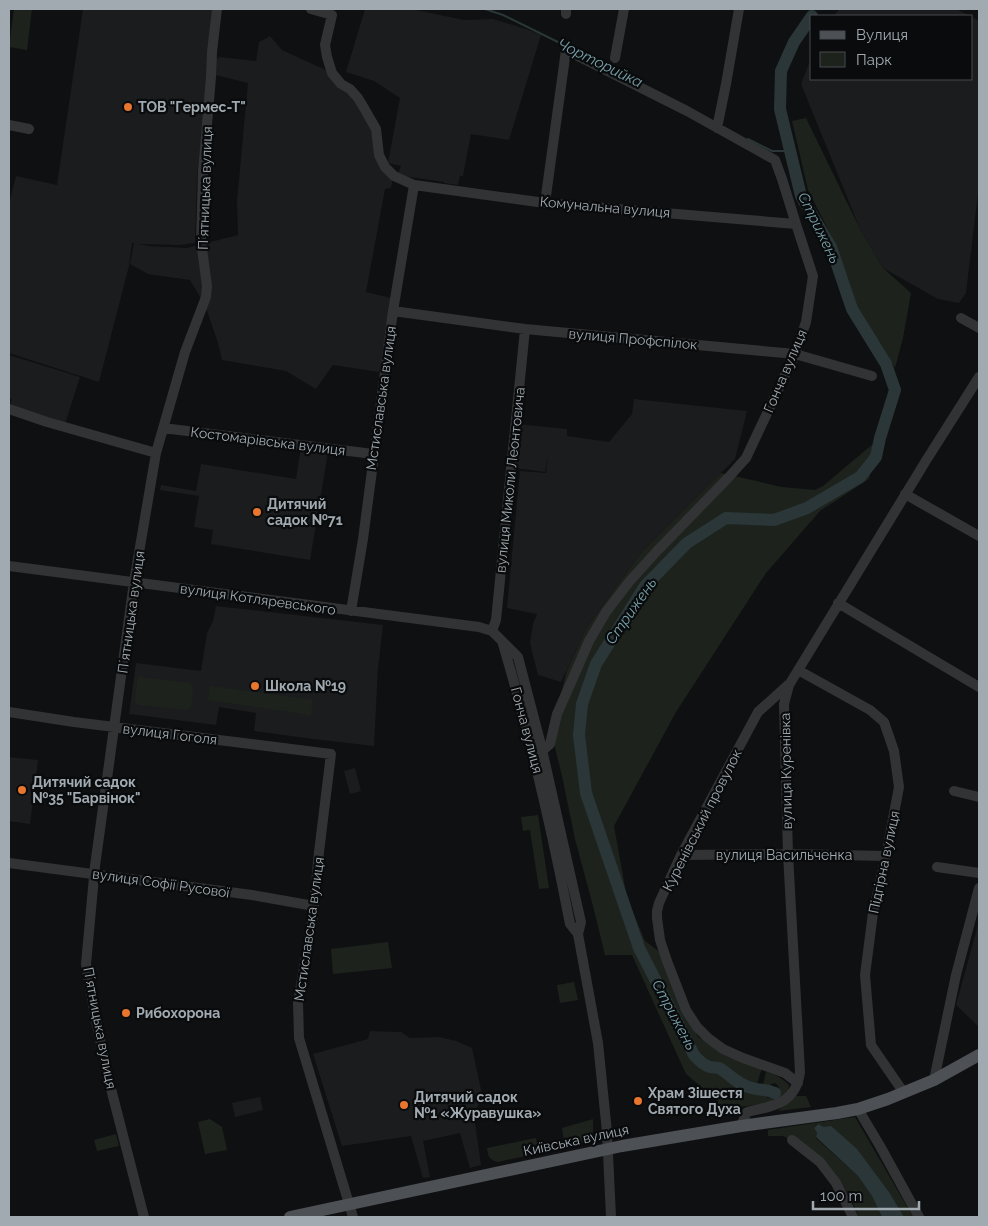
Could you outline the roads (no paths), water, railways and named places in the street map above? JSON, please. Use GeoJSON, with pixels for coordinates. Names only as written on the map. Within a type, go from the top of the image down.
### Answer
{"type":"FeatureCollection","features":[{"type":"Feature","properties":{"kind":"main road","name":"Київська вулиця"},"geometry":{"type":"LineString","coordinates":[[290,1217],[608,1148],[858,1109],[934,1080],[979,1054]]}},
{"type":"Feature","properties":{"kind":"street","name":"Пʼятницька вулиця"},"geometry":{"type":"LineString","coordinates":[[144,1217],[109,1081],[86,964],[94,874],[114,726],[134,582],[156,452],[186,352],[206,297],[207,286],[201,241],[202,188],[217,9]]}},
{"type":"Feature","properties":{"kind":"street","name":"Комунальна вулиця"},"geometry":{"type":"LineString","coordinates":[[311,9],[332,16],[325,45],[332,73],[341,84],[350,89],[364,108],[376,130],[379,155],[385,167],[394,176],[414,185],[545,203],[796,224]]}},
{"type":"Feature","properties":{"kind":"street"},"geometry":{"type":"LineString","coordinates":[[615,58],[624,9]]}},
{"type":"Feature","properties":{"kind":"street"},"geometry":{"type":"LineString","coordinates":[[717,128],[739,9]]}},
{"type":"Feature","properties":{"kind":"street","name":"Гонча вулиця"},"geometry":{"type":"LineString","coordinates":[[542,751],[550,744],[558,714],[569,687],[589,641],[606,612],[629,582],[657,551],[746,458],[794,354],[806,322],[813,276],[775,160],[566,50],[545,203]]}},
{"type":"Feature","properties":{"kind":"street"},"geometry":{"type":"LineString","coordinates":[[9,125],[29,129]]}},
{"type":"Feature","properties":{"kind":"street","name":"Мстиславська вулиця"},"geometry":{"type":"LineString","coordinates":[[351,612],[393,311],[414,185]]}},
{"type":"Feature","properties":{"kind":"street","name":"вулиця Профспілок"},"geometry":{"type":"LineString","coordinates":[[393,311],[525,329],[794,354],[872,376]]}},
{"type":"Feature","properties":{"kind":"street"},"geometry":{"type":"LineString","coordinates":[[961,318],[979,328]]}},
{"type":"Feature","properties":{"kind":"street","name":"вулиця Миколи Леонтовича"},"geometry":{"type":"LineString","coordinates":[[492,631],[496,620],[525,329]]}},
{"type":"Feature","properties":{"kind":"street","name":"вулиця Куренівка"},"geometry":{"type":"LineString","coordinates":[[798,1083],[800,1072],[788,854],[784,704],[789,685],[979,376]]}},
{"type":"Feature","properties":{"kind":"street"},"geometry":{"type":"LineString","coordinates":[[9,409],[47,422],[156,452]]}},
{"type":"Feature","properties":{"kind":"street","name":"Костомарівська вулиця"},"geometry":{"type":"LineString","coordinates":[[163,428],[374,454]]}},
{"type":"Feature","properties":{"kind":"street"},"geometry":{"type":"LineString","coordinates":[[905,494],[979,536]]}},
{"type":"Feature","properties":{"kind":"street","name":"вулиця Котляревського"},"geometry":{"type":"LineString","coordinates":[[9,566],[351,612],[479,627],[492,631],[503,641]]}},
{"type":"Feature","properties":{"kind":"street"},"geometry":{"type":"LineString","coordinates":[[838,603],[979,687]]}},
{"type":"Feature","properties":{"kind":"street","name":"Гонча вулиця"},"geometry":{"type":"LineString","coordinates":[[503,641],[518,657],[542,751],[581,922],[578,934],[598,1043],[607,1124],[611,1217]]}},
{"type":"Feature","properties":{"kind":"street","name":"Гонча вулиця"},"geometry":{"type":"LineString","coordinates":[[503,641],[532,747],[552,832],[570,924],[578,934]]}},
{"type":"Feature","properties":{"kind":"street","name":"Підгірна вулиця"},"geometry":{"type":"LineString","coordinates":[[798,670],[870,710],[884,722],[894,752],[899,787],[873,912],[865,974],[870,1045],[904,1093]]}},
{"type":"Feature","properties":{"kind":"street","name":"Куренівський провулок"},"geometry":{"type":"LineString","coordinates":[[789,685],[758,712],[681,855],[659,904],[656,918],[660,940],[667,961],[686,1010],[697,1027],[723,1049],[785,1073],[798,1083]]}},
{"type":"Feature","properties":{"kind":"street","name":"вулиця Гоголя"},"geometry":{"type":"LineString","coordinates":[[9,712],[74,722],[331,754]]}},
{"type":"Feature","properties":{"kind":"street","name":"Мстиславська вулиця"},"geometry":{"type":"LineString","coordinates":[[331,754],[314,906],[298,1002],[299,1038],[353,1217]]}},
{"type":"Feature","properties":{"kind":"street"},"geometry":{"type":"LineString","coordinates":[[954,791],[979,797]]}},
{"type":"Feature","properties":{"kind":"street","name":"вулиця Васильченка"},"geometry":{"type":"LineString","coordinates":[[681,855],[788,854],[886,856]]}},
{"type":"Feature","properties":{"kind":"street","name":"вулиця Софії Русової"},"geometry":{"type":"LineString","coordinates":[[9,863],[252,895],[314,906]]}},
{"type":"Feature","properties":{"kind":"street"},"geometry":{"type":"LineString","coordinates":[[937,867],[979,873]]}},
{"type":"Feature","properties":{"kind":"street"},"geometry":{"type":"LineString","coordinates":[[934,1080],[956,975],[979,888]]}},
{"type":"Feature","properties":{"kind":"street"},"geometry":{"type":"LineString","coordinates":[[741,1126],[746,1112],[774,1105],[786,1099],[798,1083]]}},
{"type":"Feature","properties":{"kind":"street"},"geometry":{"type":"LineString","coordinates":[[858,1109],[919,1217]]}},
{"type":"Feature","properties":{"kind":"street"},"geometry":{"type":"LineString","coordinates":[[792,1140],[820,1162],[836,1183],[853,1217]]}},
{"type":"Feature","properties":{"kind":"waterway","name":"Чорторийка"},"geometry":{"type":"LineString","coordinates":[[485,9],[503,15],[566,46]]}},
{"type":"Feature","properties":{"kind":"waterway","name":"Стрижень"},"geometry":{"type":"LineString","coordinates":[[775,1093],[748,1087],[720,1068],[703,1064],[694,1055],[639,948],[586,793],[579,735],[582,704],[596,664],[645,586],[687,543],[726,518],[774,520],[807,508],[860,477],[876,457],[895,390],[886,364],[852,309],[831,247],[801,196],[780,109],[781,71],[794,42],[810,19]]}},
{"type":"Feature","properties":{"kind":"waterway","name":"Чорторийка"},"geometry":{"type":"LineString","coordinates":[[748,139],[772,151],[790,151]]}},
{"type":"Feature","properties":{"kind":"place","name":"ТОВ \"Гермес-Т\""},"geometry":{"type":"Point","coordinates":[128,107]}},
{"type":"Feature","properties":{"kind":"place","name":"Дитячий садок №71"},"geometry":{"type":"Point","coordinates":[257,512]}},
{"type":"Feature","properties":{"kind":"place","name":"Школа №19"},"geometry":{"type":"Point","coordinates":[255,686]}},
{"type":"Feature","properties":{"kind":"place","name":"Дитячий садок №35 \"Барвінок\""},"geometry":{"type":"Point","coordinates":[22,790]}},
{"type":"Feature","properties":{"kind":"place","name":"Рибохорона"},"geometry":{"type":"Point","coordinates":[126,1013]}},
{"type":"Feature","properties":{"kind":"place","name":"Храм Зішестя Святого Духа"},"geometry":{"type":"Point","coordinates":[638,1101]}},
{"type":"Feature","properties":{"kind":"place","name":"Дитячий садок №1 «Журавушка»"},"geometry":{"type":"Point","coordinates":[404,1105]}}]}
